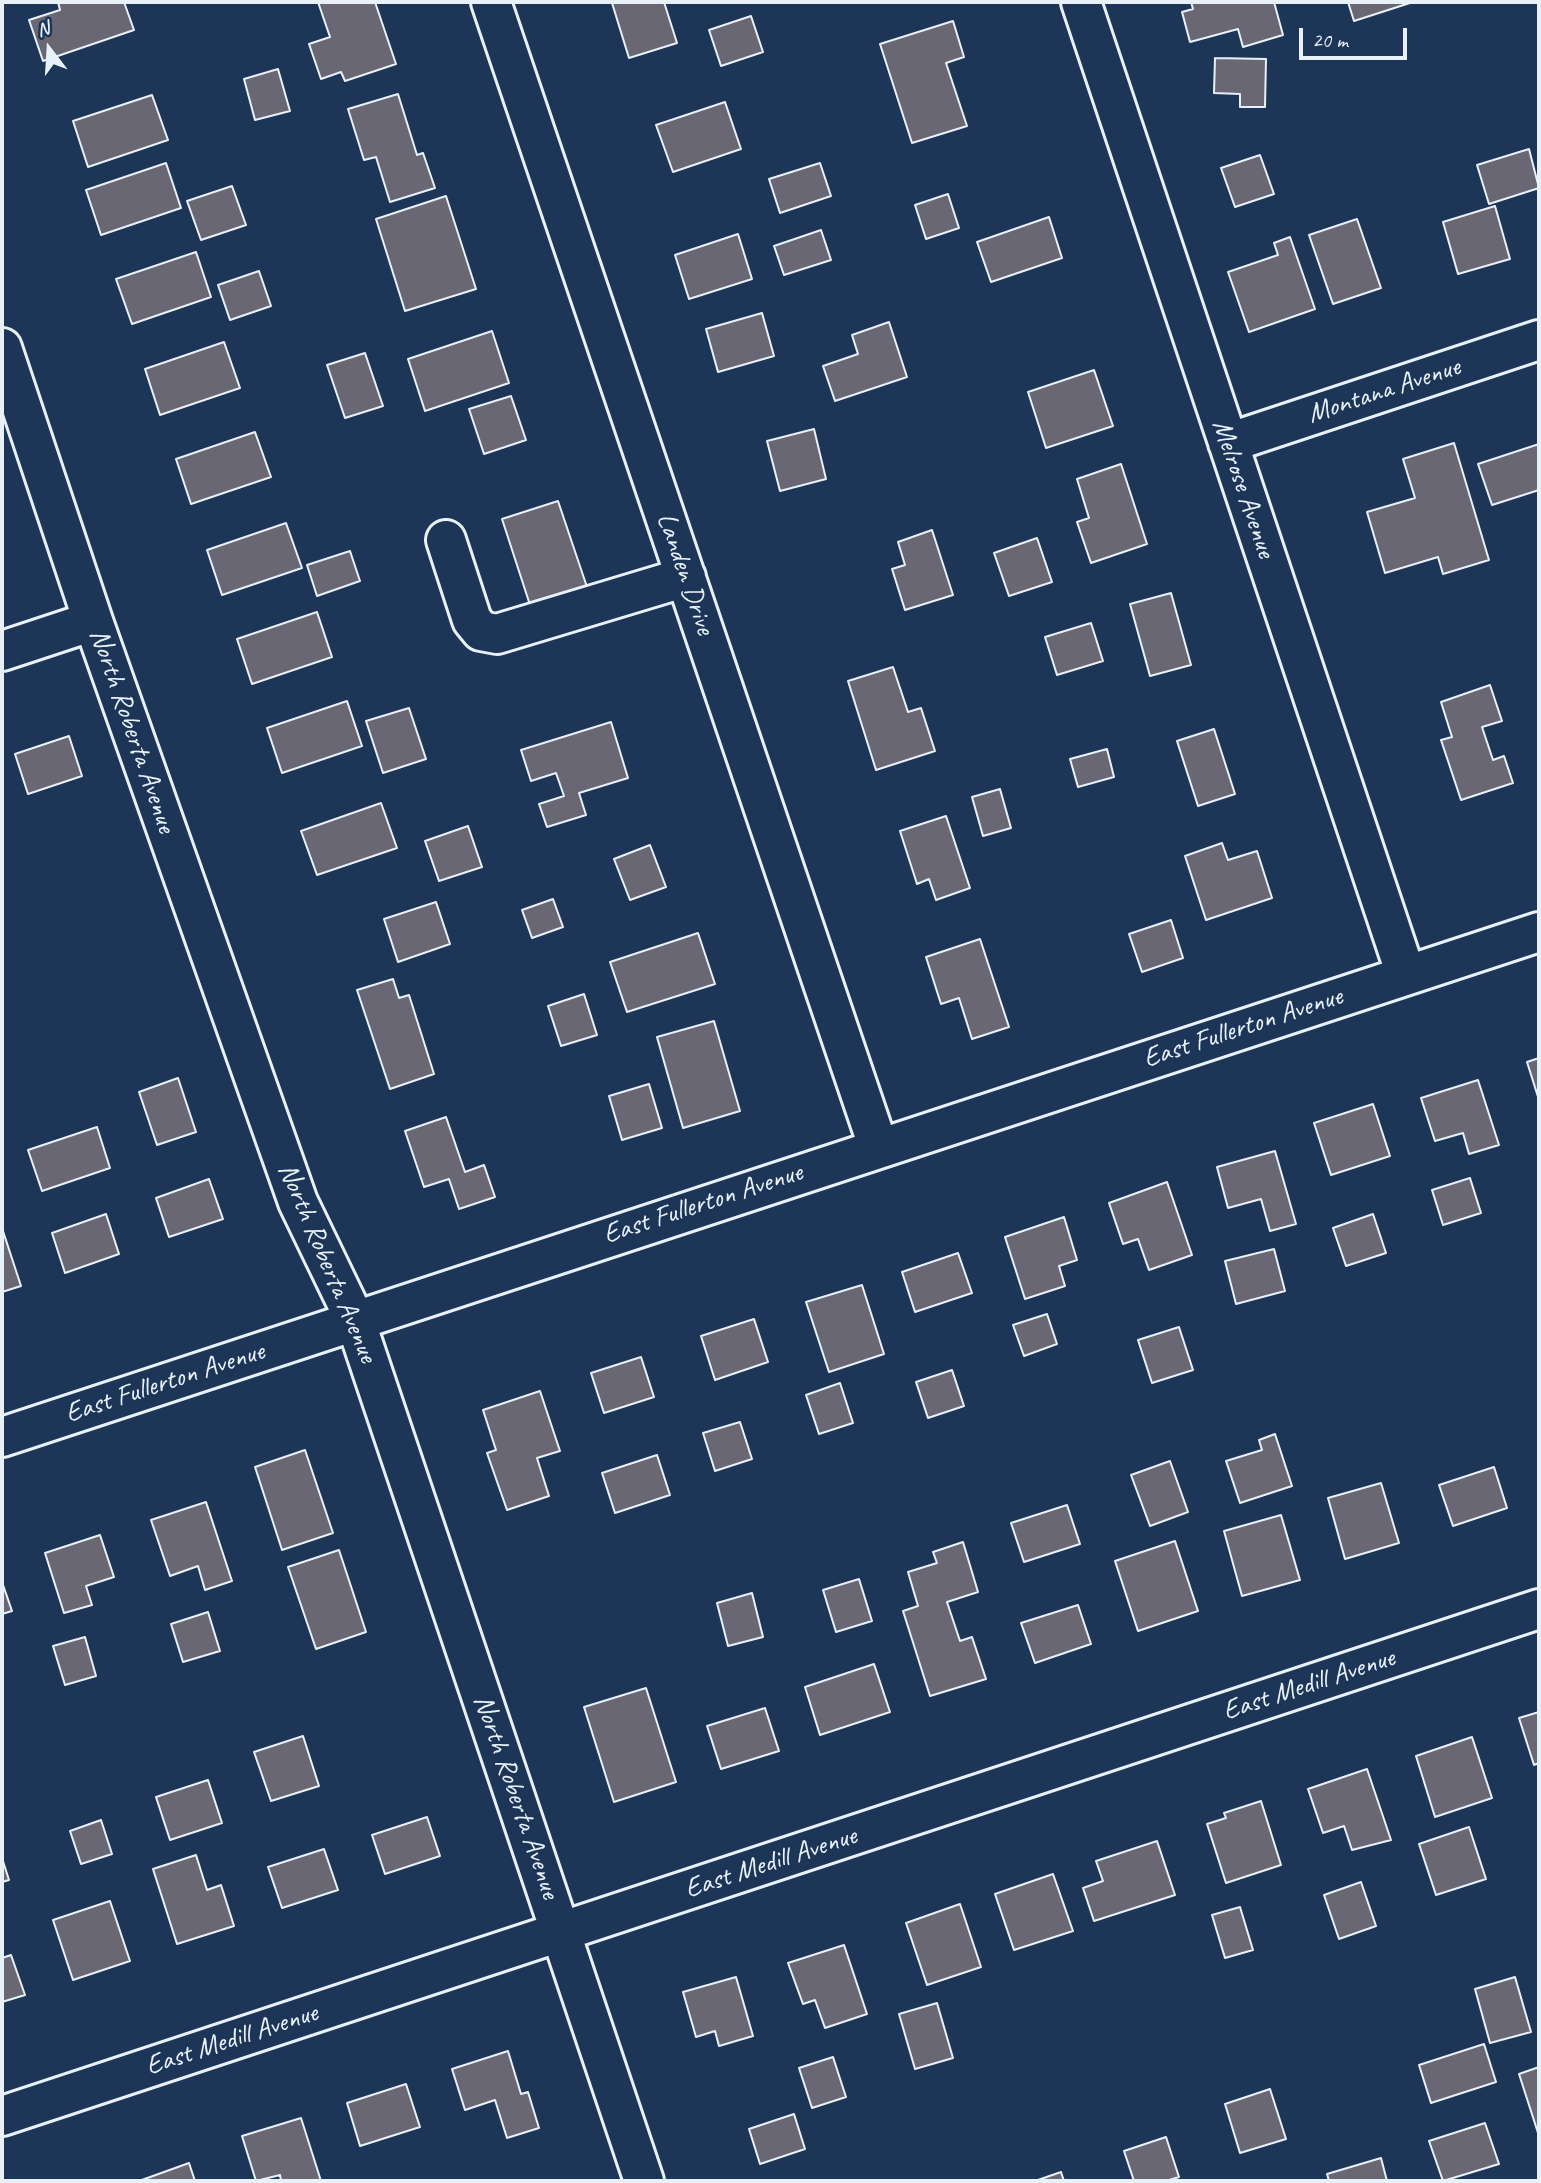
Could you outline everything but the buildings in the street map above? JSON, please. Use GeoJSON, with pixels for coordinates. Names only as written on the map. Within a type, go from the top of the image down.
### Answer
{"type":"FeatureCollection","features":[{"type":"Feature","properties":{"kind":"street","name":"Landen Drive"},"geometry":{"type":"LineString","coordinates":[[491,2],[878,1146]]}},
{"type":"Feature","properties":{"kind":"street","name":"Melrose Avenue"},"geometry":{"type":"LineString","coordinates":[[1081,2],[1406,975]]}},
{"type":"Feature","properties":{"kind":"street","name":"Montana Avenue"},"geometry":{"type":"LineString","coordinates":[[1228,443],[1539,340]]}},
{"type":"Feature","properties":{"kind":"street","name":"North Roberta Avenue"},"geometry":{"type":"LineString","coordinates":[[2,348],[93,621],[298,1202],[355,1320],[644,2181]]}},
{"type":"Feature","properties":{"kind":"street"},"geometry":{"type":"LineString","coordinates":[[446,540],[472,620],[481,631],[497,634],[686,577]]}},
{"type":"Feature","properties":{"kind":"street"},"geometry":{"type":"LineString","coordinates":[[2,651],[93,621]]}},
{"type":"Feature","properties":{"kind":"street","name":"East Fullerton Avenue"},"geometry":{"type":"LineString","coordinates":[[2,1437],[878,1146],[1539,932]]}},
{"type":"Feature","properties":{"kind":"street","name":"East Medill Avenue"},"geometry":{"type":"LineString","coordinates":[[2,2116],[1539,1609]]}}]}
